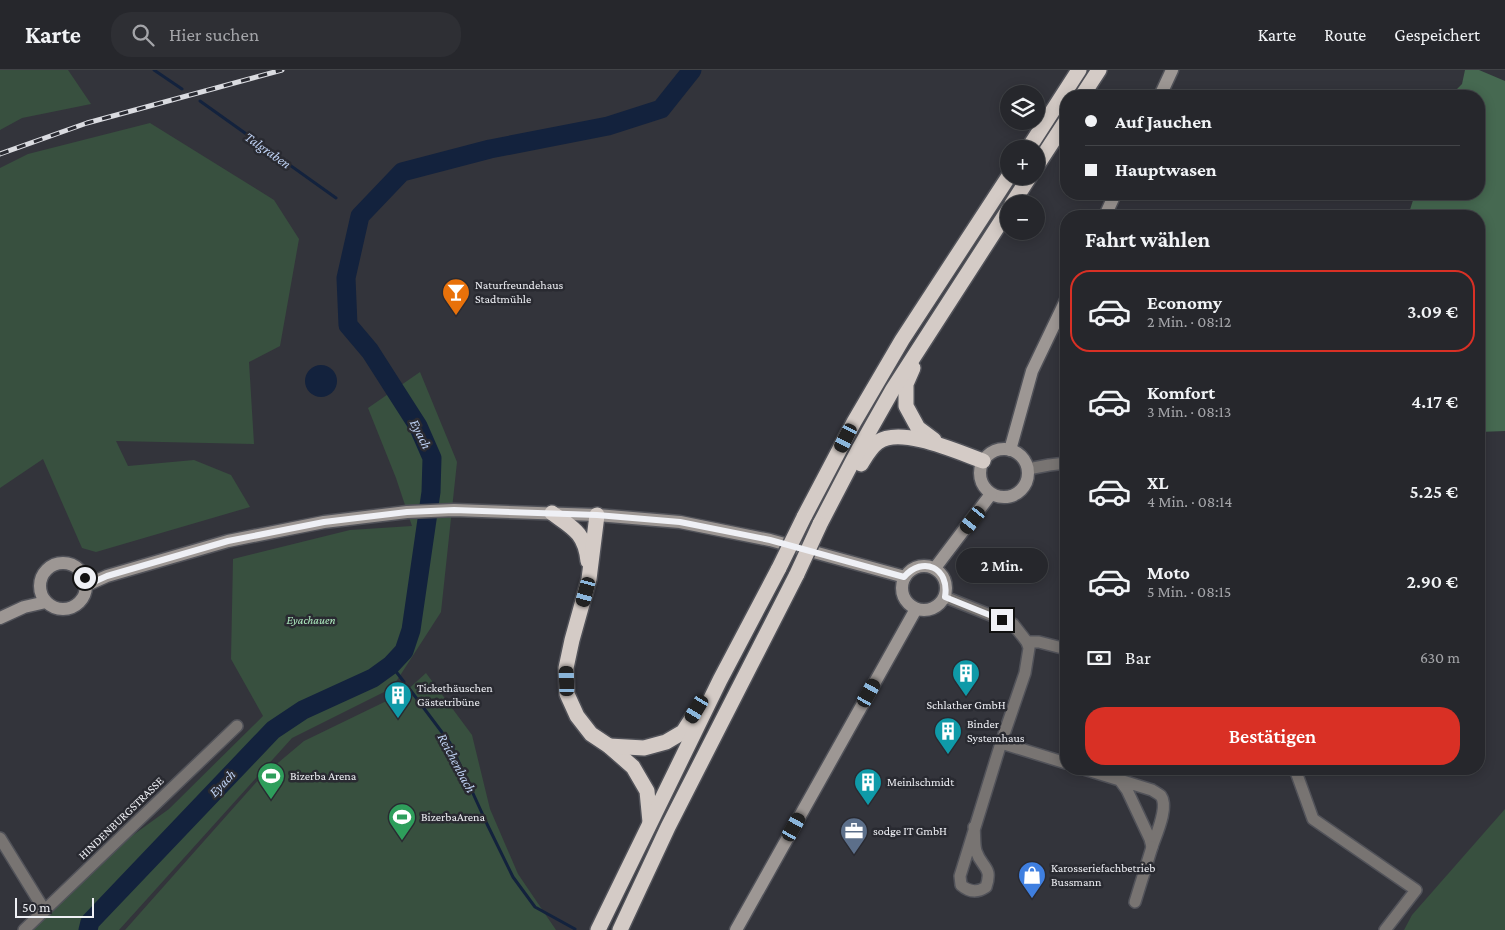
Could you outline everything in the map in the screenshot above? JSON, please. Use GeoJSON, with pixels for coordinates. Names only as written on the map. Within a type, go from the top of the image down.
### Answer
{"type":"FeatureCollection","features":[{"type":"Feature","properties":{"kind":"highway"},"geometry":{"type":"LineString","coordinates":[[1066,90],[1079,70]]}},
{"type":"Feature","properties":{"kind":"highway"},"geometry":{"type":"LineString","coordinates":[[1086,90],[1100,70]]}},
{"type":"Feature","properties":{"kind":"highway"},"geometry":{"type":"LineString","coordinates":[[1034,140],[1060,99]]}},
{"type":"Feature","properties":{"kind":"highway"},"geometry":{"type":"LineString","coordinates":[[1045,153],[1060,130]]}},
{"type":"Feature","properties":{"kind":"highway"},"geometry":{"type":"LineString","coordinates":[[598,930],[720,680],[854,422],[902,340],[1004,185]]}},
{"type":"Feature","properties":{"kind":"highway"},"geometry":{"type":"LineString","coordinates":[[620,930],[668,827],[859,448],[893,388],[1000,224]]}},
{"type":"Feature","properties":{"kind":"highway"},"geometry":{"type":"LineString","coordinates":[[933,326],[906,384],[906,406],[918,428],[946,448]]}},
{"type":"Feature","properties":{"kind":"highway"},"geometry":{"type":"LineString","coordinates":[[832,502],[847,488],[870,449],[880,441],[898,437],[918,439],[983,461]]}},
{"type":"Feature","properties":{"kind":"highway"},"geometry":{"type":"LineString","coordinates":[[552,513],[580,534],[586,548],[589,579]]}},
{"type":"Feature","properties":{"kind":"highway"},"geometry":{"type":"LineString","coordinates":[[597,515],[589,579],[566,668],[567,694],[577,716],[591,734],[609,746],[633,767],[647,791],[650,822]]}},
{"type":"Feature","properties":{"kind":"highway"},"geometry":{"type":"LineString","coordinates":[[609,746],[644,748],[666,742],[683,732],[704,697],[720,680]]}},
{"type":"Feature","properties":{"kind":"main road"},"geometry":{"type":"LineString","coordinates":[[1163,90],[1172,70]]}},
{"type":"Feature","properties":{"kind":"main road"},"geometry":{"type":"LineString","coordinates":[[1010,450],[1032,371],[1060,313]]}},
{"type":"Feature","properties":{"kind":"main road"},"geometry":{"type":"LineString","coordinates":[[1010,450],[1022,457],[1028,469],[1028,477],[1020,491],[1014,495],[999,497],[991,494],[982,483],[980,468],[983,461],[994,451],[1010,450]]}},
{"type":"Feature","properties":{"kind":"main road"},"geometry":{"type":"LineString","coordinates":[[935,568],[991,494]]}},
{"type":"Feature","properties":{"kind":"main road"},"geometry":{"type":"LineString","coordinates":[[87,585],[107,576],[228,541],[324,522],[407,512],[454,510],[597,515],[680,522],[770,540],[904,577]]}},
{"type":"Feature","properties":{"kind":"main road"},"geometry":{"type":"LineString","coordinates":[[82,572],[87,585],[86,592],[80,602],[70,609],[57,609],[43,597],[40,583],[42,576],[52,565],[71,564],[82,572],[107,576]]}},
{"type":"Feature","properties":{"kind":"main road"},"geometry":{"type":"LineString","coordinates":[[918,566],[935,568],[945,580],[947,588],[945,597],[932,610],[923,611],[916,609],[908,604],[903,596],[904,577],[918,566]]}},
{"type":"Feature","properties":{"kind":"main road"},"geometry":{"type":"LineString","coordinates":[[0,618],[43,597]]}},
{"type":"Feature","properties":{"kind":"main road"},"geometry":{"type":"LineString","coordinates":[[736,930],[916,609]]}},
{"type":"Feature","properties":{"kind":"street"},"geometry":{"type":"LineString","coordinates":[[1028,469],[1060,464]]}},
{"type":"Feature","properties":{"kind":"street"},"geometry":{"type":"LineString","coordinates":[[945,597],[1013,624],[1027,642],[1029,648],[1025,673],[974,827],[960,876],[961,885],[966,890],[975,892],[986,887],[989,872],[976,850],[974,827]]}},
{"type":"Feature","properties":{"kind":"street"},"geometry":{"type":"LineString","coordinates":[[1027,642],[1039,642],[1060,647]]}},
{"type":"Feature","properties":{"kind":"street","name":"HINDENBURGSTRASSE"},"geometry":{"type":"LineString","coordinates":[[24,930],[237,726]]}},
{"type":"Feature","properties":{"kind":"street"},"geometry":{"type":"LineString","coordinates":[[1001,743],[1060,761]]}},
{"type":"Feature","properties":{"kind":"street"},"geometry":{"type":"LineString","coordinates":[[1105,775],[1152,790],[1161,796],[1164,803],[1163,813],[1135,902]]}},
{"type":"Feature","properties":{"kind":"street"},"geometry":{"type":"LineString","coordinates":[[1297,775],[1313,819],[1416,890],[1385,930]]}},
{"type":"Feature","properties":{"kind":"street"},"geometry":{"type":"LineString","coordinates":[[1119,779],[1127,790],[1150,838],[1152,847]]}},
{"type":"Feature","properties":{"kind":"street"},"geometry":{"type":"LineString","coordinates":[[0,838],[46,911]]}},
{"type":"Feature","properties":{"kind":"green space"},"geometry":{"type":"Polygon","coordinates":[[[0,70],[68,70],[91,104],[22,118],[0,130],[0,70]]]}},
{"type":"Feature","properties":{"kind":"green space"},"geometry":{"type":"Polygon","coordinates":[[[1465,70],[1479,70],[1505,81],[1505,431],[1485,432],[1485,210],[1410,210],[1413,200],[1485,200],[1485,90],[1456,90],[1462,84],[1465,70]]]}},
{"type":"Feature","properties":{"kind":"green space"},"geometry":{"type":"Polygon","coordinates":[[[150,123],[274,200],[299,239],[280,346],[249,362],[254,444],[116,441],[128,466],[194,460],[231,475],[250,507],[96,552],[82,548],[43,459],[0,488],[0,168],[28,154],[150,123]]]}},
{"type":"Feature","properties":{"kind":"green space","name":"Eyachauen"},"geometry":{"type":"Polygon","coordinates":[[[420,372],[457,462],[441,612],[392,688],[292,738],[119,930],[29,930],[122,843],[169,809],[263,716],[231,659],[233,559],[350,530],[412,526],[396,478],[368,408],[420,372]]]}},
{"type":"Feature","properties":{"kind":"green space"},"geometry":{"type":"Polygon","coordinates":[[[426,673],[472,735],[490,809],[518,874],[556,930],[125,930],[260,778],[304,741],[405,692],[426,673]]]}},
{"type":"Feature","properties":{"kind":"green space"},"geometry":{"type":"Polygon","coordinates":[[[1505,809],[1505,930],[1404,930],[1412,915],[1505,809]]]}},
{"type":"Feature","properties":{"kind":"water"},"geometry":{"type":"Polygon","coordinates":[[[321,365],[333,369],[337,381],[333,393],[321,397],[309,393],[305,381],[309,369],[321,365]]]}},
{"type":"Feature","properties":{"kind":"waterway","name":"Talgraben"},"geometry":{"type":"LineString","coordinates":[[154,70],[182,89]]}},
{"type":"Feature","properties":{"kind":"waterway","name":"Eyach"},"geometry":{"type":"LineString","coordinates":[[88,930],[90,922],[273,730],[303,710],[373,678],[391,665],[404,651],[411,630],[431,492],[432,458],[418,426],[370,351],[348,325],[346,278],[360,216],[402,172],[490,149],[608,126],[661,109],[692,70]]}},
{"type":"Feature","properties":{"kind":"waterway","name":"Talgraben"},"geometry":{"type":"LineString","coordinates":[[200,101],[336,198]]}},
{"type":"Feature","properties":{"kind":"waterway","name":"Reichenbach"},"geometry":{"type":"LineString","coordinates":[[391,665],[404,682]]}},
{"type":"Feature","properties":{"kind":"waterway","name":"Reichenbach"},"geometry":{"type":"LineString","coordinates":[[408,687],[450,743],[513,877],[535,907],[575,929]]}},
{"type":"Feature","properties":{"kind":"railway"},"geometry":{"type":"LineString","coordinates":[[0,154],[87,123],[282,70]]}},
{"type":"Feature","properties":{"kind":"place","name":"Naturfreundehaus Stadtmühle"},"geometry":{"type":"Point","coordinates":[456,316]}},
{"type":"Feature","properties":{"kind":"place","name":"Schlather GmbH"},"geometry":{"type":"Point","coordinates":[966,697]}},
{"type":"Feature","properties":{"kind":"place","name":"Tickethäuschen Gästetribüne"},"geometry":{"type":"Point","coordinates":[398,719]}},
{"type":"Feature","properties":{"kind":"place","name":"Binder Systemhaus"},"geometry":{"type":"Point","coordinates":[948,755]}},
{"type":"Feature","properties":{"kind":"place","name":"Bizerba Arena"},"geometry":{"type":"Point","coordinates":[271,800]}},
{"type":"Feature","properties":{"kind":"place","name":"Meinlschmidt"},"geometry":{"type":"Point","coordinates":[868,806]}},
{"type":"Feature","properties":{"kind":"place","name":"BizerbaArena"},"geometry":{"type":"Point","coordinates":[402,841]}},
{"type":"Feature","properties":{"kind":"place","name":"sodge IT GmbH"},"geometry":{"type":"Point","coordinates":[854,855]}},
{"type":"Feature","properties":{"kind":"place","name":"Karosseriefachbetrieb Bussmann"},"geometry":{"type":"Point","coordinates":[1032,899]}},
{"type":"Feature","properties":{"kind":"route"},"geometry":{"type":"LineString","coordinates":[[85,578],[87,585],[107,576],[228,541],[324,522],[407,512],[454,510],[597,515],[680,522],[770,540],[904,577],[918,566],[935,568],[945,580],[947,588],[945,597],[1002,620]]}}]}
